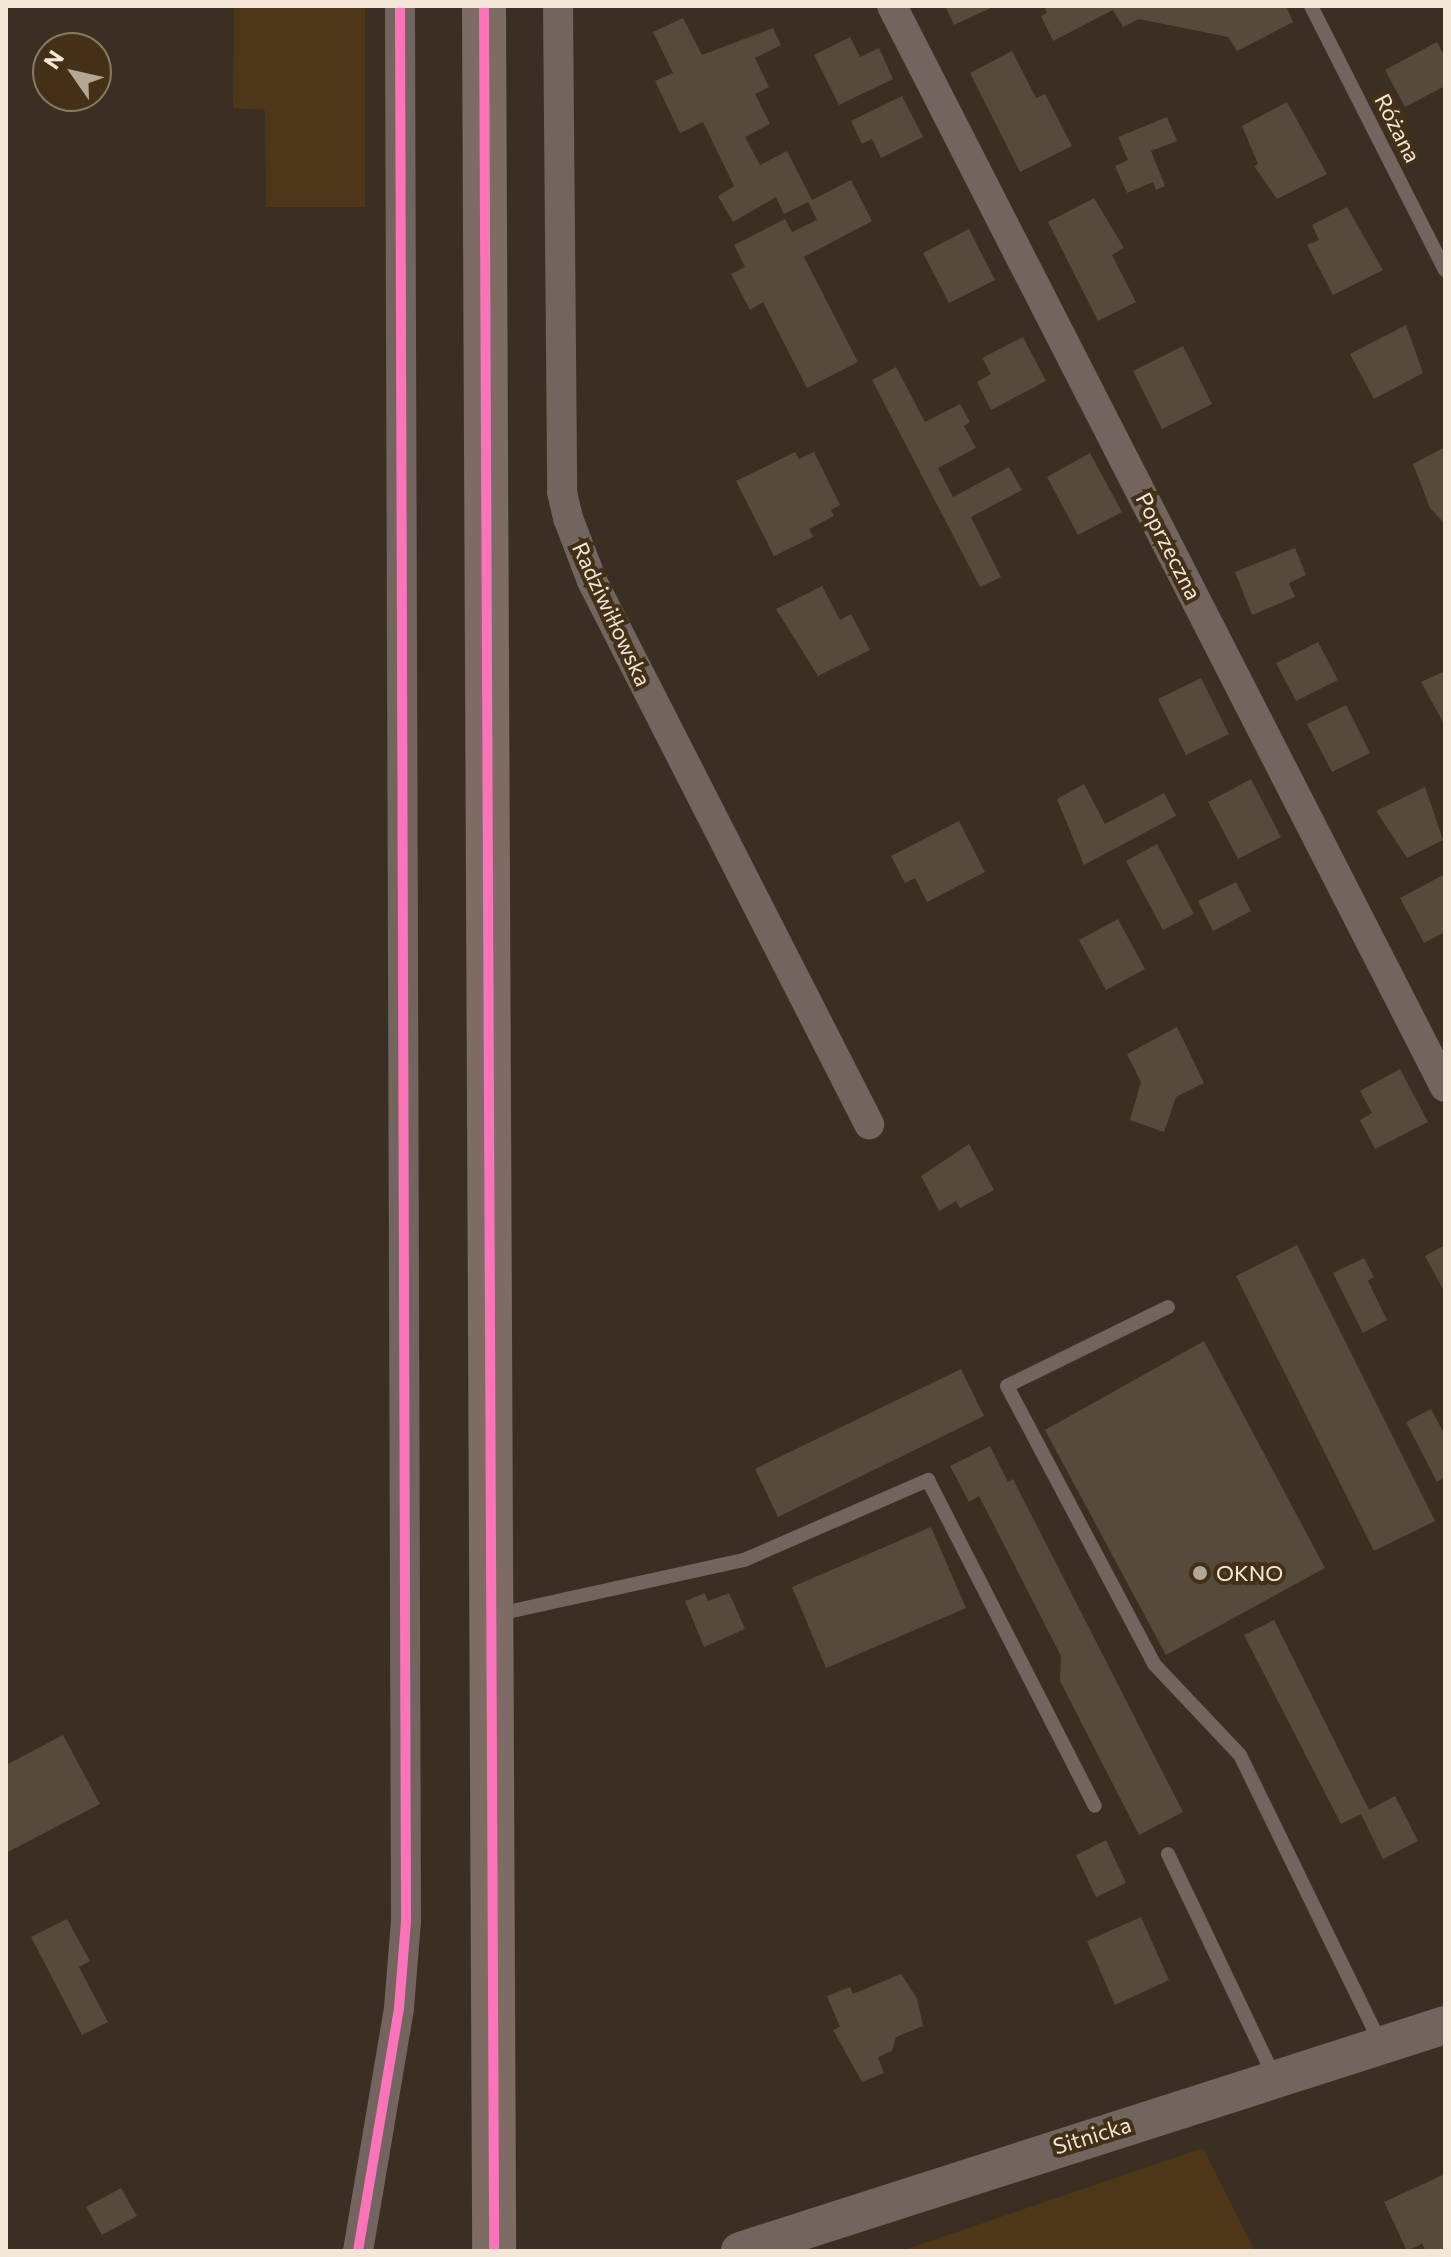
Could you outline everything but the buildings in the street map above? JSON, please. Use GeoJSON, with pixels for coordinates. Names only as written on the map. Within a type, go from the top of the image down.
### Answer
{"type":"FeatureCollection","features":[{"type":"Feature","properties":{"kind":"main road"},"geometry":{"type":"LineString","coordinates":[[484,6],[494,2251]]}},
{"type":"Feature","properties":{"kind":"street"},"geometry":{"type":"LineString","coordinates":[[358,2251],[399,2008],[407,1892],[400,6]]}},
{"type":"Feature","properties":{"kind":"street","name":"Radziwiłłowska"},"geometry":{"type":"LineString","coordinates":[[558,6],[562,492],[568,518],[592,581],[869,1124]]}},
{"type":"Feature","properties":{"kind":"street","name":"Poprzeczna"},"geometry":{"type":"LineString","coordinates":[[892,6],[1445,1087]]}},
{"type":"Feature","properties":{"kind":"street","name":"Sitnicka"},"geometry":{"type":"LineString","coordinates":[[740,2251],[1445,2025]]}},
{"type":"Feature","properties":{"kind":"lane","name":"Różana"},"geometry":{"type":"LineString","coordinates":[[1311,6],[1445,270]]}},
{"type":"Feature","properties":{"kind":"lane"},"geometry":{"type":"LineString","coordinates":[[1168,1307],[1007,1386],[1154,1664],[1240,1755],[1381,2045]]}},
{"type":"Feature","properties":{"kind":"lane"},"geometry":{"type":"LineString","coordinates":[[490,1616],[744,1560],[928,1480],[1095,1806]]}},
{"type":"Feature","properties":{"kind":"lane"},"geometry":{"type":"LineString","coordinates":[[1168,1854],[1275,2078]]}},
{"type":"Feature","properties":{"kind":"shaded area"},"geometry":{"type":"Polygon","coordinates":[[[234,6],[365,6],[365,207],[266,207],[265,110],[233,108],[234,6]]]}},
{"type":"Feature","properties":{"kind":"shaded area"},"geometry":{"type":"Polygon","coordinates":[[[1203,2148],[1255,2251],[901,2251],[1203,2148]]]}},
{"type":"Feature","properties":{"kind":"cycle path"},"geometry":{"type":"LineString","coordinates":[[358,2251],[399,2008],[406,1921],[400,6]]}},
{"type":"Feature","properties":{"kind":"cycle path"},"geometry":{"type":"LineString","coordinates":[[484,6],[494,2251]]}},
{"type":"Feature","properties":{"kind":"place","name":"OKNO"},"geometry":{"type":"Point","coordinates":[1200,1573]}}]}
